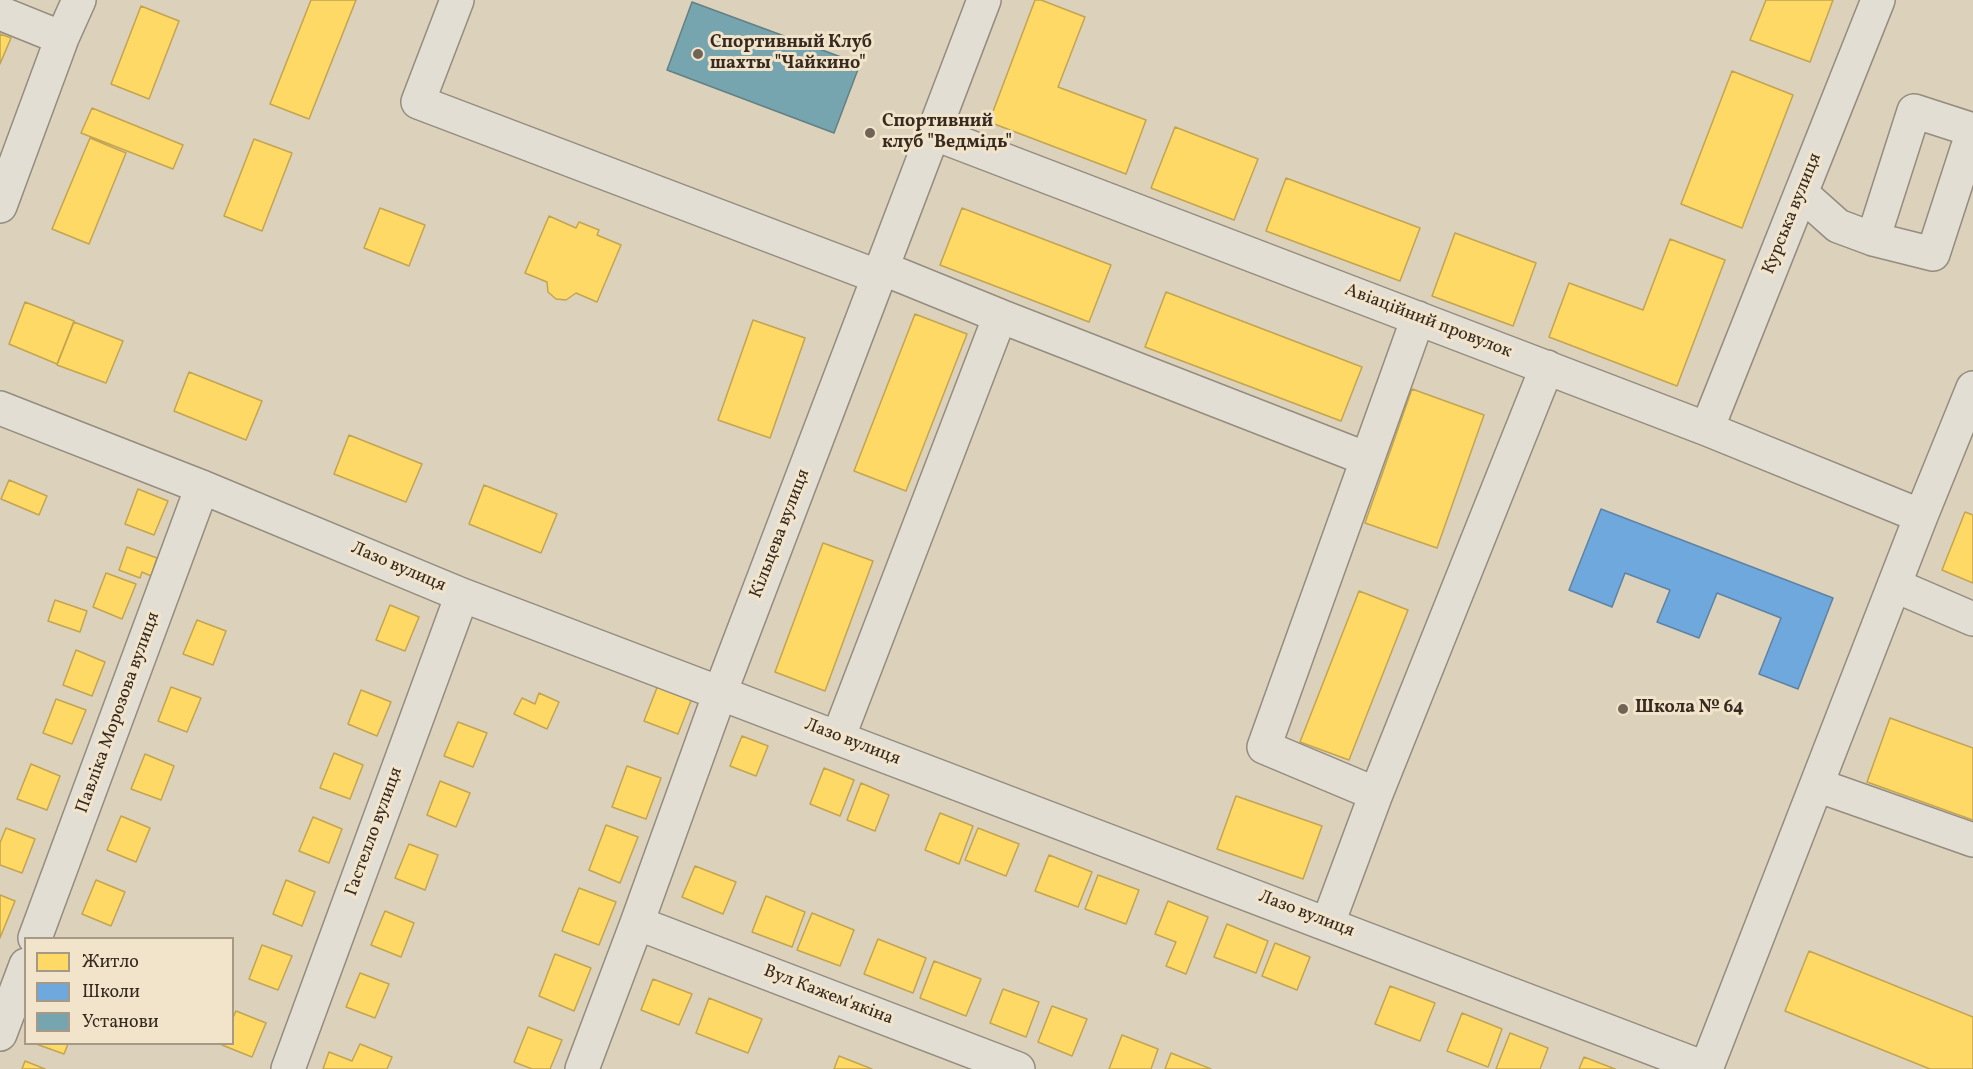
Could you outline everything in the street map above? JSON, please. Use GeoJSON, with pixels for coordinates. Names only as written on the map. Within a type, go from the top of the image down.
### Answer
{"type":"FeatureCollection","features":[{"type":"Feature","properties":{"kind":"street"},"geometry":{"type":"LineString","coordinates":[[0,206],[62,39],[79,0]]}},
{"type":"Feature","properties":{"kind":"street"},"geometry":{"type":"LineString","coordinates":[[457,0],[418,102],[1000,316],[1367,459]]}},
{"type":"Feature","properties":{"kind":"street","name":"Кільцева вулиця"},"geometry":{"type":"LineString","coordinates":[[582,1069],[720,693],[984,0]]}},
{"type":"Feature","properties":{"kind":"street","name":"Курська вулиця"},"geometry":{"type":"LineString","coordinates":[[1707,429],[1878,0]]}},
{"type":"Feature","properties":{"kind":"street"},"geometry":{"type":"LineString","coordinates":[[0,13],[62,39]]}},
{"type":"Feature","properties":{"kind":"street"},"geometry":{"type":"LineString","coordinates":[[1801,193],[1838,226],[1873,239],[1933,254],[1973,130],[1914,111],[1873,239]]}},
{"type":"Feature","properties":{"kind":"street","name":"Авіаційний провулок"},"geometry":{"type":"LineString","coordinates":[[933,133],[1707,429],[1921,516]]}},
{"type":"Feature","properties":{"kind":"street"},"geometry":{"type":"LineString","coordinates":[[838,738],[1000,316]]}},
{"type":"Feature","properties":{"kind":"street"},"geometry":{"type":"LineString","coordinates":[[1376,794],[1264,747],[1418,318]]}},
{"type":"Feature","properties":{"kind":"street"},"geometry":{"type":"LineString","coordinates":[[1328,923],[1376,794],[1547,367]]}},
{"type":"Feature","properties":{"kind":"street"},"geometry":{"type":"LineString","coordinates":[[1707,1069],[1894,585],[1973,388]]}},
{"type":"Feature","properties":{"kind":"street","name":"Лазо вулиця"},"geometry":{"type":"LineString","coordinates":[[0,408],[202,487],[462,595],[1328,923],[1670,1062],[1707,1069]]}},
{"type":"Feature","properties":{"kind":"street","name":"Павліка Морозова вулиця"},"geometry":{"type":"LineString","coordinates":[[36,937],[202,487]]}},
{"type":"Feature","properties":{"kind":"street"},"geometry":{"type":"LineString","coordinates":[[1894,585],[1973,619]]}},
{"type":"Feature","properties":{"kind":"street","name":"Гастелло вулиця"},"geometry":{"type":"LineString","coordinates":[[288,1069],[462,595]]}},
{"type":"Feature","properties":{"kind":"street"},"geometry":{"type":"LineString","coordinates":[[1817,785],[1973,840]]}},
{"type":"Feature","properties":{"kind":"street","name":"Вул Кажем'якіна"},"geometry":{"type":"LineString","coordinates":[[637,923],[1018,1069]]}},
{"type":"Feature","properties":{"kind":"street"},"geometry":{"type":"LineString","coordinates":[[0,1034],[24,970]]}},
{"type":"Feature","properties":{"kind":"building: Житло"},"geometry":{"type":"Polygon","coordinates":[[[311,0],[356,0],[309,119],[270,104],[311,0]]]}},
{"type":"Feature","properties":{"kind":"building: Житло"},"geometry":{"type":"Polygon","coordinates":[[[1035,0],[1041,0],[1085,17],[1058,87],[1146,120],[1126,174],[989,122],[1035,0]]]}},
{"type":"Feature","properties":{"kind":"building: Житло"},"geometry":{"type":"Polygon","coordinates":[[[1766,0],[1833,0],[1810,62],[1750,40],[1766,0]]]}},
{"type":"Feature","properties":{"kind":"building: Житло"},"geometry":{"type":"Polygon","coordinates":[[[141,6],[179,21],[149,99],[111,84],[141,6]]]}},
{"type":"Feature","properties":{"kind":"building: Житло"},"geometry":{"type":"Polygon","coordinates":[[[0,34],[11,38],[0,64],[0,34]]]}},
{"type":"Feature","properties":{"kind":"building: Житло"},"geometry":{"type":"Polygon","coordinates":[[[1732,71],[1793,95],[1742,228],[1681,204],[1732,71]]]}},
{"type":"Feature","properties":{"kind":"building: Житло"},"geometry":{"type":"Polygon","coordinates":[[[92,108],[183,145],[173,169],[81,133],[92,108]]]}},
{"type":"Feature","properties":{"kind":"building: Житло"},"geometry":{"type":"Polygon","coordinates":[[[1175,127],[1258,159],[1234,220],[1151,188],[1175,127]]]}},
{"type":"Feature","properties":{"kind":"building: Житло"},"geometry":{"type":"Polygon","coordinates":[[[90,138],[126,153],[89,244],[52,229],[90,138]]]}},
{"type":"Feature","properties":{"kind":"building: Житло"},"geometry":{"type":"Polygon","coordinates":[[[254,139],[292,153],[262,231],[224,216],[254,139]]]}},
{"type":"Feature","properties":{"kind":"building: Житло"},"geometry":{"type":"Polygon","coordinates":[[[1286,178],[1420,228],[1400,281],[1266,231],[1286,178]]]}},
{"type":"Feature","properties":{"kind":"building: Житло"},"geometry":{"type":"Polygon","coordinates":[[[380,208],[425,225],[409,266],[364,248],[380,208]]]}},
{"type":"Feature","properties":{"kind":"building: Житло"},"geometry":{"type":"Polygon","coordinates":[[[962,208],[1111,265],[1089,322],[940,265],[962,208]]]}},
{"type":"Feature","properties":{"kind":"building: Житло"},"geometry":{"type":"Polygon","coordinates":[[[549,216],[576,228],[579,222],[599,230],[597,235],[621,245],[597,302],[576,293],[566,300],[556,299],[548,292],[547,282],[525,273],[549,216]]]}},
{"type":"Feature","properties":{"kind":"building: Житло"},"geometry":{"type":"Polygon","coordinates":[[[1455,233],[1536,263],[1513,326],[1432,296],[1455,233]]]}},
{"type":"Feature","properties":{"kind":"building: Житло"},"geometry":{"type":"Polygon","coordinates":[[[1670,239],[1725,260],[1677,386],[1549,337],[1569,283],[1643,310],[1670,239]]]}},
{"type":"Feature","properties":{"kind":"building: Житло"},"geometry":{"type":"Polygon","coordinates":[[[1166,292],[1362,367],[1341,421],[1145,347],[1166,292]]]}},
{"type":"Feature","properties":{"kind":"building: Житло"},"geometry":{"type":"Polygon","coordinates":[[[25,302],[74,321],[57,364],[9,344],[25,302]]]}},
{"type":"Feature","properties":{"kind":"building: Житло"},"geometry":{"type":"Polygon","coordinates":[[[915,314],[967,334],[906,491],[854,471],[915,314]]]}},
{"type":"Feature","properties":{"kind":"building: Житло"},"geometry":{"type":"Polygon","coordinates":[[[753,320],[805,338],[770,438],[718,420],[753,320]]]}},
{"type":"Feature","properties":{"kind":"building: Житло"},"geometry":{"type":"Polygon","coordinates":[[[74,322],[123,341],[106,383],[57,365],[74,322]]]}},
{"type":"Feature","properties":{"kind":"building: Житло"},"geometry":{"type":"Polygon","coordinates":[[[189,372],[262,401],[246,440],[174,411],[189,372]]]}},
{"type":"Feature","properties":{"kind":"building: Житло"},"geometry":{"type":"Polygon","coordinates":[[[1412,389],[1484,415],[1437,548],[1365,523],[1412,389]]]}},
{"type":"Feature","properties":{"kind":"building: Житло"},"geometry":{"type":"Polygon","coordinates":[[[349,435],[422,464],[406,502],[334,474],[349,435]]]}},
{"type":"Feature","properties":{"kind":"building: Житло"},"geometry":{"type":"Polygon","coordinates":[[[9,480],[47,496],[39,515],[1,499],[9,480]]]}},
{"type":"Feature","properties":{"kind":"building: Житло"},"geometry":{"type":"Polygon","coordinates":[[[484,485],[557,514],[541,553],[469,524],[484,485]]]}},
{"type":"Feature","properties":{"kind":"building: Житло"},"geometry":{"type":"Polygon","coordinates":[[[138,489],[168,501],[154,535],[125,524],[138,489]]]}},
{"type":"Feature","properties":{"kind":"building: Житло"},"geometry":{"type":"Polygon","coordinates":[[[1965,512],[1973,515],[1973,583],[1942,570],[1965,512]]]}},
{"type":"Feature","properties":{"kind":"building: Житло"},"geometry":{"type":"Polygon","coordinates":[[[823,543],[873,561],[825,691],[775,672],[823,543]]]}},
{"type":"Feature","properties":{"kind":"building: Житло"},"geometry":{"type":"Polygon","coordinates":[[[127,547],[157,558],[151,576],[142,572],[140,578],[119,570],[127,547]]]}},
{"type":"Feature","properties":{"kind":"building: Житло"},"geometry":{"type":"Polygon","coordinates":[[[106,573],[136,584],[122,619],[93,607],[106,573]]]}},
{"type":"Feature","properties":{"kind":"building: Житло"},"geometry":{"type":"Polygon","coordinates":[[[1359,591],[1408,610],[1349,760],[1300,742],[1359,591]]]}},
{"type":"Feature","properties":{"kind":"building: Житло"},"geometry":{"type":"Polygon","coordinates":[[[55,600],[87,611],[80,632],[48,621],[55,600]]]}},
{"type":"Feature","properties":{"kind":"building: Житло"},"geometry":{"type":"Polygon","coordinates":[[[390,605],[419,617],[405,651],[376,640],[390,605]]]}},
{"type":"Feature","properties":{"kind":"building: Житло"},"geometry":{"type":"Polygon","coordinates":[[[197,620],[226,631],[213,665],[183,654],[197,620]]]}},
{"type":"Feature","properties":{"kind":"building: Житло"},"geometry":{"type":"Polygon","coordinates":[[[76,650],[105,662],[92,696],[63,685],[76,650]]]}},
{"type":"Feature","properties":{"kind":"building: Житло"},"geometry":{"type":"Polygon","coordinates":[[[658,685],[692,698],[678,734],[644,721],[658,685]]]}},
{"type":"Feature","properties":{"kind":"building: Житло"},"geometry":{"type":"Polygon","coordinates":[[[171,687],[201,698],[187,732],[158,721],[171,687]]]}},
{"type":"Feature","properties":{"kind":"building: Житло"},"geometry":{"type":"Polygon","coordinates":[[[361,690],[391,702],[377,736],[348,724],[361,690]]]}},
{"type":"Feature","properties":{"kind":"building: Житло"},"geometry":{"type":"Polygon","coordinates":[[[539,693],[559,702],[547,729],[514,714],[522,698],[535,704],[539,693]]]}},
{"type":"Feature","properties":{"kind":"building: Житло"},"geometry":{"type":"Polygon","coordinates":[[[56,699],[86,710],[72,744],[43,733],[56,699]]]}},
{"type":"Feature","properties":{"kind":"building: Житло"},"geometry":{"type":"Polygon","coordinates":[[[1890,718],[1973,748],[1973,820],[1867,782],[1890,718]]]}},
{"type":"Feature","properties":{"kind":"building: Житло"},"geometry":{"type":"Polygon","coordinates":[[[458,722],[487,733],[473,767],[444,756],[458,722]]]}},
{"type":"Feature","properties":{"kind":"building: Житло"},"geometry":{"type":"Polygon","coordinates":[[[742,736],[768,746],[756,776],[730,766],[742,736]]]}},
{"type":"Feature","properties":{"kind":"building: Житло"},"geometry":{"type":"Polygon","coordinates":[[[334,753],[363,765],[350,799],[320,788],[334,753]]]}},
{"type":"Feature","properties":{"kind":"building: Житло"},"geometry":{"type":"Polygon","coordinates":[[[145,754],[174,766],[161,800],[131,789],[145,754]]]}},
{"type":"Feature","properties":{"kind":"building: Житло"},"geometry":{"type":"Polygon","coordinates":[[[31,764],[60,776],[47,810],[17,799],[31,764]]]}},
{"type":"Feature","properties":{"kind":"building: Житло"},"geometry":{"type":"Polygon","coordinates":[[[627,766],[661,778],[646,819],[612,807],[627,766]]]}},
{"type":"Feature","properties":{"kind":"building: Житло"},"geometry":{"type":"Polygon","coordinates":[[[824,768],[854,780],[840,816],[810,804],[824,768]]]}},
{"type":"Feature","properties":{"kind":"building: Житло"},"geometry":{"type":"Polygon","coordinates":[[[440,781],[470,793],[456,827],[427,815],[440,781]]]}},
{"type":"Feature","properties":{"kind":"building: Житло"},"geometry":{"type":"Polygon","coordinates":[[[861,783],[889,795],[875,831],[847,820],[861,783]]]}},
{"type":"Feature","properties":{"kind":"building: Житло"},"geometry":{"type":"Polygon","coordinates":[[[1236,796],[1322,826],[1303,879],[1217,849],[1236,796]]]}},
{"type":"Feature","properties":{"kind":"building: Житло"},"geometry":{"type":"Polygon","coordinates":[[[940,813],[973,826],[959,864],[925,850],[940,813]]]}},
{"type":"Feature","properties":{"kind":"building: Житло"},"geometry":{"type":"Polygon","coordinates":[[[121,816],[150,828],[136,862],[107,850],[121,816]]]}},
{"type":"Feature","properties":{"kind":"building: Житло"},"geometry":{"type":"Polygon","coordinates":[[[313,817],[342,829],[329,863],[299,851],[313,817]]]}},
{"type":"Feature","properties":{"kind":"building: Житло"},"geometry":{"type":"Polygon","coordinates":[[[606,825],[638,837],[620,883],[589,870],[606,825]]]}},
{"type":"Feature","properties":{"kind":"building: Житло"},"geometry":{"type":"Polygon","coordinates":[[[6,828],[35,839],[22,873],[0,865],[0,843],[6,828]]]}},
{"type":"Feature","properties":{"kind":"building: Житло"},"geometry":{"type":"Polygon","coordinates":[[[978,828],[1019,844],[1006,876],[965,860],[978,828]]]}},
{"type":"Feature","properties":{"kind":"building: Житло"},"geometry":{"type":"Polygon","coordinates":[[[409,844],[438,855],[425,890],[395,878],[409,844]]]}},
{"type":"Feature","properties":{"kind":"building: Житло"},"geometry":{"type":"Polygon","coordinates":[[[1049,855],[1092,872],[1078,907],[1035,891],[1049,855]]]}},
{"type":"Feature","properties":{"kind":"building: Житло"},"geometry":{"type":"Polygon","coordinates":[[[695,866],[736,882],[723,914],[682,897],[695,866]]]}},
{"type":"Feature","properties":{"kind":"building: Житло"},"geometry":{"type":"Polygon","coordinates":[[[1098,875],[1139,890],[1126,924],[1085,909],[1098,875]]]}},
{"type":"Feature","properties":{"kind":"building: Житло"},"geometry":{"type":"Polygon","coordinates":[[[96,880],[125,892],[111,926],[82,914],[96,880]]]}},
{"type":"Feature","properties":{"kind":"building: Житло"},"geometry":{"type":"Polygon","coordinates":[[[286,880],[315,892],[302,926],[273,914],[286,880]]]}},
{"type":"Feature","properties":{"kind":"building: Житло"},"geometry":{"type":"Polygon","coordinates":[[[579,888],[616,902],[599,945],[562,931],[579,888]]]}},
{"type":"Feature","properties":{"kind":"building: Житло"},"geometry":{"type":"Polygon","coordinates":[[[0,895],[15,901],[0,938],[0,895]]]}},
{"type":"Feature","properties":{"kind":"building: Житло"},"geometry":{"type":"Polygon","coordinates":[[[766,896],[805,912],[792,947],[752,932],[766,896]]]}},
{"type":"Feature","properties":{"kind":"building: Житло"},"geometry":{"type":"Polygon","coordinates":[[[1168,901],[1208,917],[1186,974],[1166,966],[1176,942],[1155,934],[1168,901]]]}},
{"type":"Feature","properties":{"kind":"building: Житло"},"geometry":{"type":"Polygon","coordinates":[[[385,911],[414,923],[401,957],[371,945],[385,911]]]}},
{"type":"Feature","properties":{"kind":"building: Житло"},"geometry":{"type":"Polygon","coordinates":[[[812,913],[854,930],[840,966],[797,950],[812,913]]]}},
{"type":"Feature","properties":{"kind":"building: Житло"},"geometry":{"type":"Polygon","coordinates":[[[1227,924],[1268,941],[1256,973],[1214,957],[1227,924]]]}},
{"type":"Feature","properties":{"kind":"building: Житло"},"geometry":{"type":"Polygon","coordinates":[[[878,939],[926,958],[913,993],[864,974],[878,939]]]}},
{"type":"Feature","properties":{"kind":"building: Житло"},"geometry":{"type":"Polygon","coordinates":[[[1275,943],[1310,957],[1297,990],[1262,976],[1275,943]]]}},
{"type":"Feature","properties":{"kind":"building: Житло"},"geometry":{"type":"Polygon","coordinates":[[[262,945],[292,956],[278,990],[249,979],[262,945]]]}},
{"type":"Feature","properties":{"kind":"building: Житло"},"geometry":{"type":"Polygon","coordinates":[[[1809,951],[1973,1017],[1973,1069],[1930,1069],[1785,1011],[1809,951]]]}},
{"type":"Feature","properties":{"kind":"building: Житло"},"geometry":{"type":"Polygon","coordinates":[[[555,954],[591,968],[574,1011],[539,996],[555,954]]]}},
{"type":"Feature","properties":{"kind":"building: Житло"},"geometry":{"type":"Polygon","coordinates":[[[934,961],[981,979],[966,1016],[920,998],[934,961]]]}},
{"type":"Feature","properties":{"kind":"building: Житло"},"geometry":{"type":"Polygon","coordinates":[[[360,973],[389,984],[375,1018],[346,1007],[360,973]]]}},
{"type":"Feature","properties":{"kind":"building: Житло"},"geometry":{"type":"Polygon","coordinates":[[[653,979],[692,994],[679,1025],[641,1010],[653,979]]]}},
{"type":"Feature","properties":{"kind":"building: Житло"},"geometry":{"type":"Polygon","coordinates":[[[1390,986],[1435,1003],[1420,1041],[1375,1024],[1390,986]]]}},
{"type":"Feature","properties":{"kind":"building: Житло"},"geometry":{"type":"Polygon","coordinates":[[[1003,989],[1039,1002],[1026,1037],[990,1023],[1003,989]]]}},
{"type":"Feature","properties":{"kind":"building: Житло"},"geometry":{"type":"Polygon","coordinates":[[[709,998],[762,1019],[748,1053],[696,1033],[709,998]]]}},
{"type":"Feature","properties":{"kind":"building: Житло"},"geometry":{"type":"Polygon","coordinates":[[[1052,1006],[1087,1019],[1072,1056],[1038,1042],[1052,1006]]]}},
{"type":"Feature","properties":{"kind":"building: Житло"},"geometry":{"type":"Polygon","coordinates":[[[236,1011],[266,1023],[252,1057],[222,1045],[234,1045],[236,1011]]]}},
{"type":"Feature","properties":{"kind":"building: Житло"},"geometry":{"type":"Polygon","coordinates":[[[1462,1013],[1502,1029],[1488,1067],[1447,1051],[1462,1013]]]}},
{"type":"Feature","properties":{"kind":"building: Житло"},"geometry":{"type":"Polygon","coordinates":[[[528,1027],[562,1040],[550,1069],[532,1069],[514,1062],[528,1027]]]}},
{"type":"Feature","properties":{"kind":"building: Житло"},"geometry":{"type":"Polygon","coordinates":[[[1510,1033],[1548,1048],[1540,1069],[1496,1069],[1510,1033]]]}},
{"type":"Feature","properties":{"kind":"building: Житло"},"geometry":{"type":"Polygon","coordinates":[[[1122,1035],[1158,1049],[1151,1069],[1109,1069],[1122,1035]]]}},
{"type":"Feature","properties":{"kind":"building: Житло"},"geometry":{"type":"Polygon","coordinates":[[[360,1044],[392,1057],[387,1069],[323,1069],[329,1052],[352,1061],[360,1044]]]}},
{"type":"Feature","properties":{"kind":"building: Житло"},"geometry":{"type":"Polygon","coordinates":[[[39,1045],[68,1045],[64,1054],[39,1045]]]}},
{"type":"Feature","properties":{"kind":"building: Житло"},"geometry":{"type":"Polygon","coordinates":[[[1171,1053],[1211,1069],[1165,1069],[1171,1053]]]}},
{"type":"Feature","properties":{"kind":"building: Житло"},"geometry":{"type":"Polygon","coordinates":[[[839,1056],[872,1069],[834,1069],[839,1056]]]}},
{"type":"Feature","properties":{"kind":"building: Житло"},"geometry":{"type":"Polygon","coordinates":[[[1584,1057],[1615,1069],[1579,1069],[1584,1057]]]}},
{"type":"Feature","properties":{"kind":"building: Житло"},"geometry":{"type":"Polygon","coordinates":[[[25,1061],[45,1069],[22,1069],[25,1061]]]}},
{"type":"Feature","properties":{"kind":"building: Школи"},"geometry":{"type":"Polygon","coordinates":[[[1601,509],[1833,598],[1798,689],[1759,674],[1781,618],[1717,593],[1699,638],[1657,622],[1670,590],[1625,573],[1612,607],[1569,590],[1601,509]]]}},
{"type":"Feature","properties":{"kind":"building: Установи"},"geometry":{"type":"Polygon","coordinates":[[[692,2],[860,64],[834,133],[667,70],[692,2]]]}},
{"type":"Feature","properties":{"kind":"place","name":"Спортивный Клуб шахты \"Чайкино\""},"geometry":{"type":"Point","coordinates":[698,54]}},
{"type":"Feature","properties":{"kind":"place","name":"Спортивний клуб \"Ведмідь\""},"geometry":{"type":"Point","coordinates":[870,133]}},
{"type":"Feature","properties":{"kind":"place","name":"Школа № 64"},"geometry":{"type":"Point","coordinates":[1623,709]}}]}
